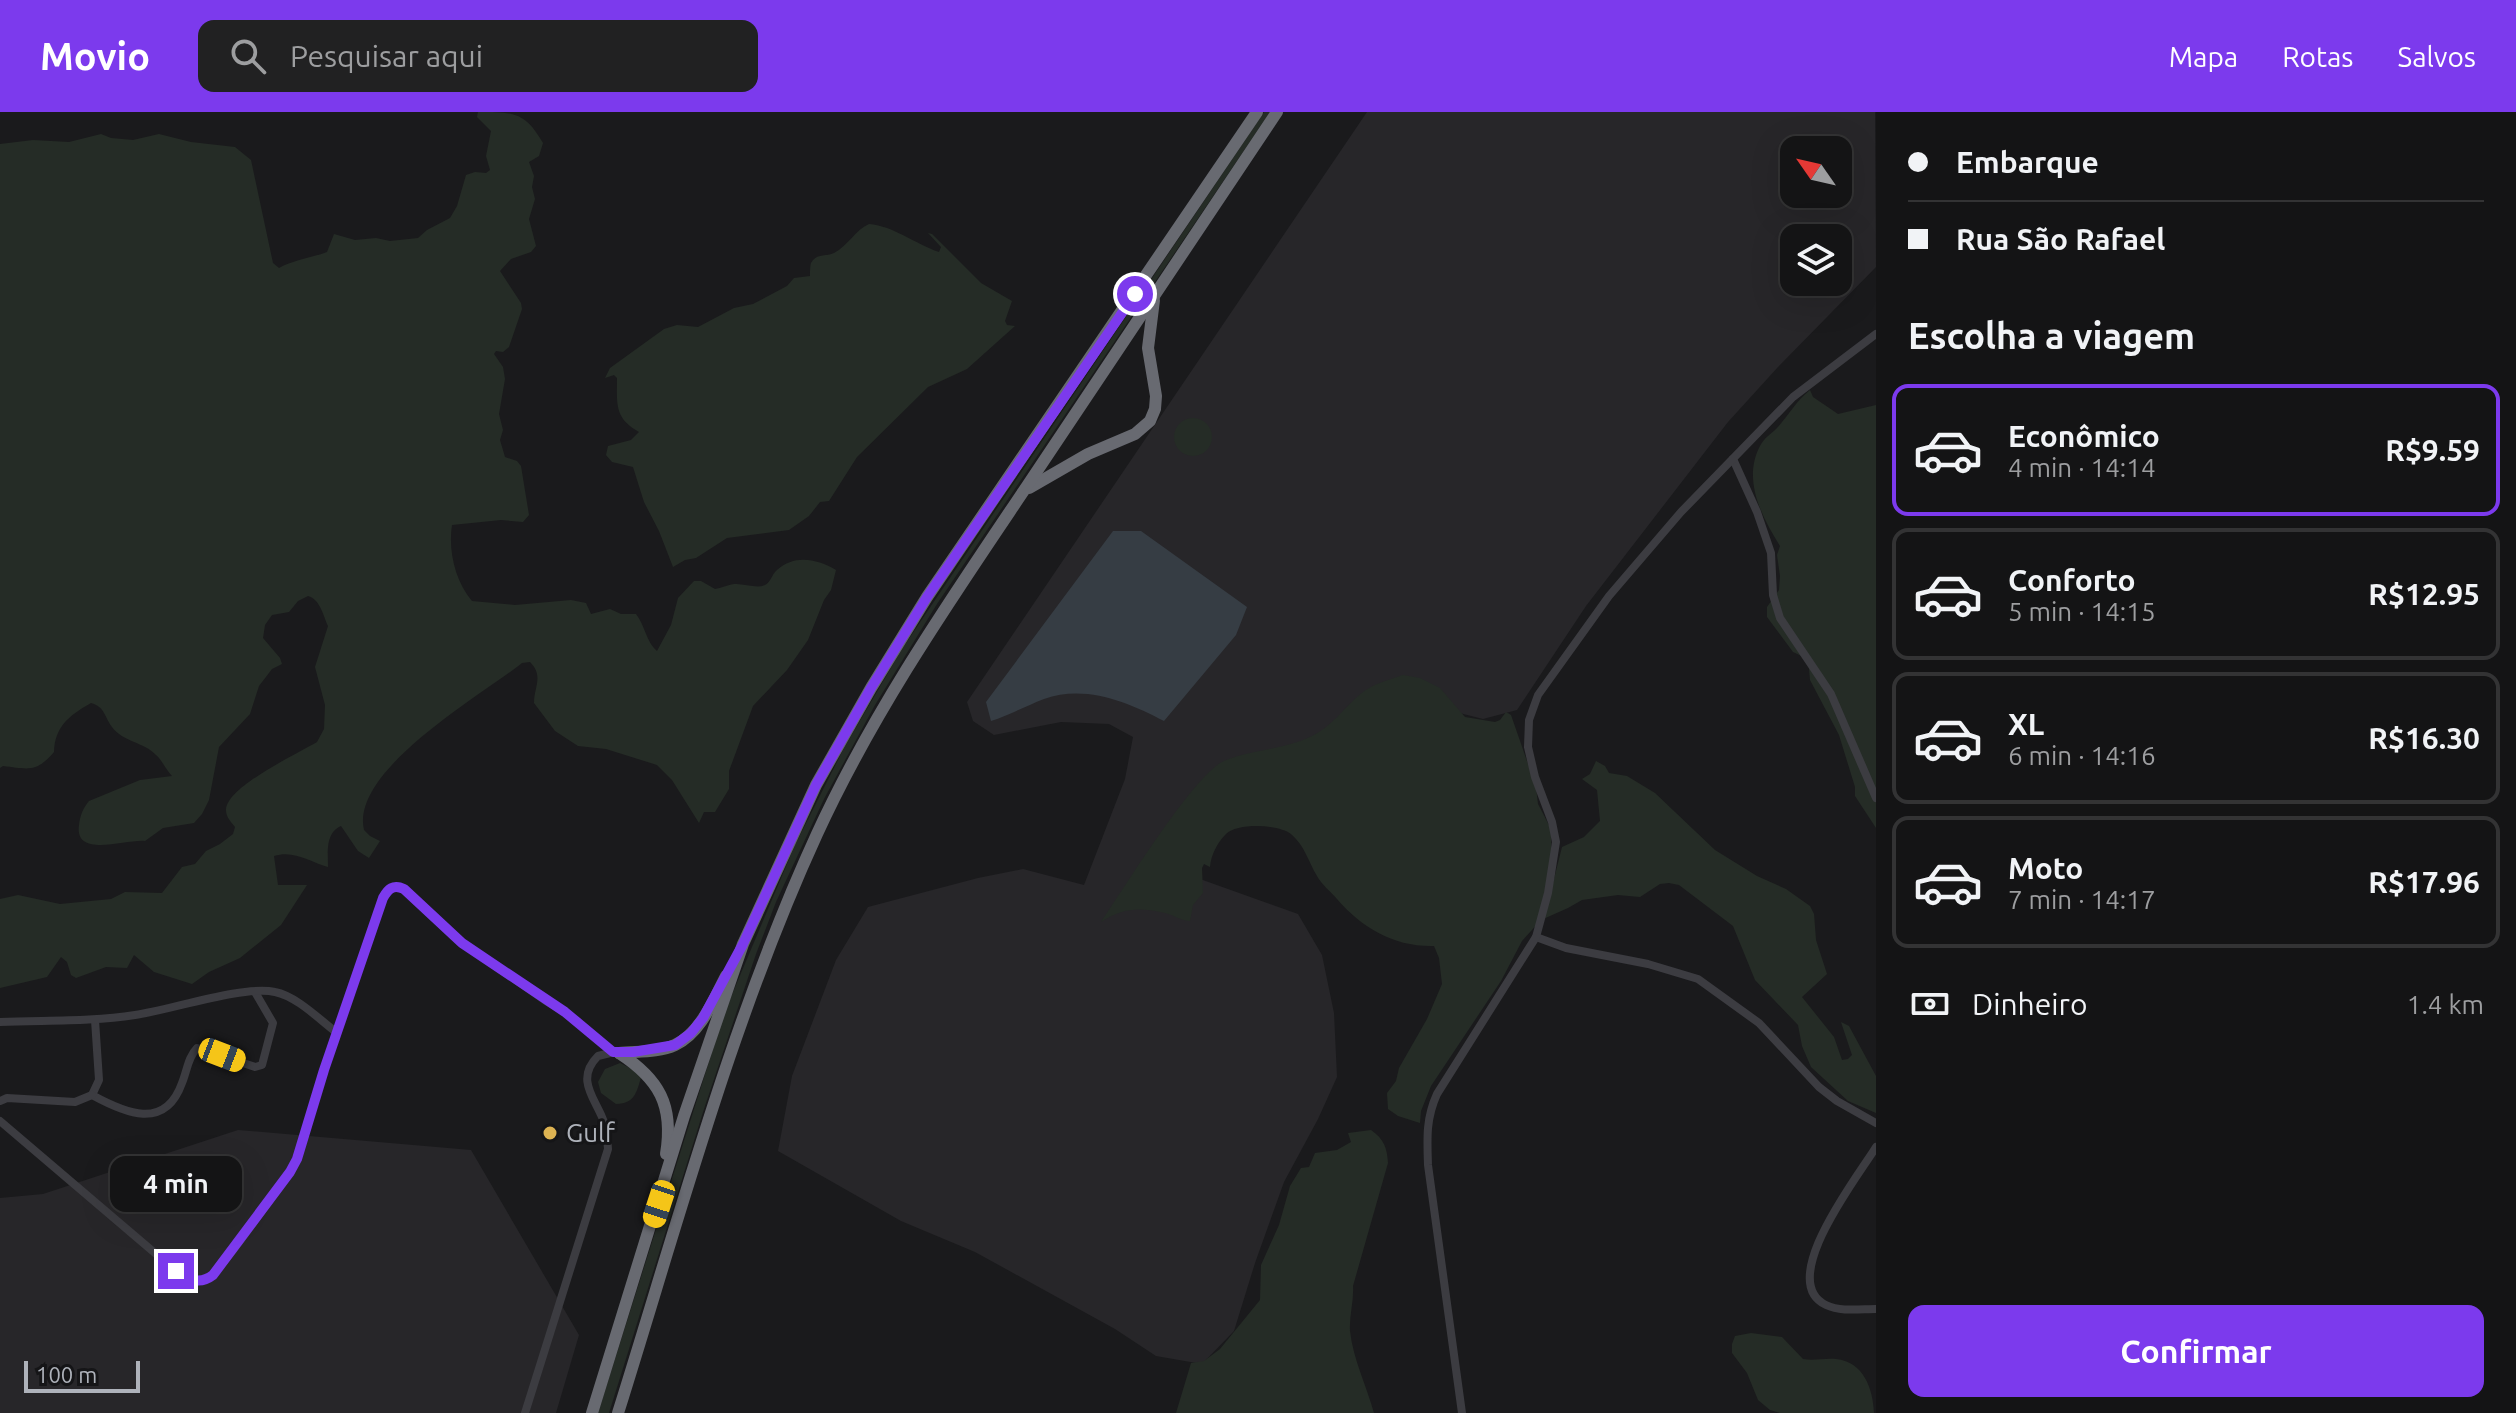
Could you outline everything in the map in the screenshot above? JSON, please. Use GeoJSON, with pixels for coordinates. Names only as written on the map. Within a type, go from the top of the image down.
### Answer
{"type":"FeatureCollection","features":[{"type":"Feature","properties":{"kind":"highway"},"geometry":{"type":"LineString","coordinates":[[616,1053],[675,1045],[691,1033],[710,1007],[743,944],[816,785],[903,636],[1257,112]]}},
{"type":"Feature","properties":{"kind":"highway"},"geometry":{"type":"LineString","coordinates":[[619,1410],[730,1056],[781,917],[854,759],[934,623],[1277,112]]}},
{"type":"Feature","properties":{"kind":"highway"},"geometry":{"type":"LineString","coordinates":[[1023,491],[1088,454],[1135,434],[1150,421],[1156,396],[1148,348],[1155,294]]}},
{"type":"Feature","properties":{"kind":"highway"},"geometry":{"type":"LineString","coordinates":[[592,1413],[684,1116],[743,944]]}},
{"type":"Feature","properties":{"kind":"highway"},"geometry":{"type":"LineString","coordinates":[[616,1053],[651,1079],[665,1103],[669,1136],[659,1204]]}},
{"type":"Feature","properties":{"kind":"street"},"geometry":{"type":"LineString","coordinates":[[1462,1413],[1428,1165],[1428,1121],[1437,1094],[1536,937],[1548,893],[1556,842],[1528,747],[1529,720],[1538,695],[1609,596],[1681,512],[1793,397],[1876,334]]}},
{"type":"Feature","properties":{"kind":"street"},"geometry":{"type":"LineString","coordinates":[[1733,459],[1771,553],[1773,595],[1780,618],[1831,694],[1876,798]]}},
{"type":"Feature","properties":{"kind":"street"},"geometry":{"type":"LineString","coordinates":[[0,1121],[176,1271],[189,1279],[203,1280],[213,1275],[290,1172],[383,898],[387,891],[397,886],[409,893],[462,943],[565,1012],[616,1053]]}},
{"type":"Feature","properties":{"kind":"street"},"geometry":{"type":"LineString","coordinates":[[1536,937],[1566,948],[1648,964],[1698,979],[1759,1023],[1819,1087],[1876,1123]]}},
{"type":"Feature","properties":{"kind":"street"},"geometry":{"type":"LineString","coordinates":[[0,1022],[95,1020],[272,991],[283,995],[336,1032]]}},
{"type":"Feature","properties":{"kind":"street"},"geometry":{"type":"LineString","coordinates":[[92,1095],[125,1111],[149,1115],[164,1108],[177,1095],[197,1048],[256,1068],[260,1066],[273,1025],[255,992]]}},
{"type":"Feature","properties":{"kind":"street"},"geometry":{"type":"LineString","coordinates":[[0,1101],[7,1098],[75,1102],[92,1095],[99,1080],[95,1020]]}},
{"type":"Feature","properties":{"kind":"street"},"geometry":{"type":"LineString","coordinates":[[525,1413],[608,1149],[603,1117],[589,1093],[588,1074],[598,1056],[616,1053]]}},
{"type":"Feature","properties":{"kind":"street"},"geometry":{"type":"LineString","coordinates":[[1876,1147],[1817,1245],[1809,1275],[1811,1288],[1825,1304],[1845,1309],[1876,1309]]}},
{"type":"Feature","properties":{"kind":"shaded area"},"geometry":{"type":"Polygon","coordinates":[[[478,112],[517,116],[530,125],[543,143],[539,156],[529,162],[534,176],[532,187],[535,199],[529,219],[536,246],[531,252],[511,259],[500,271],[522,309],[509,347],[494,354],[503,367],[505,379],[499,414],[503,430],[500,440],[505,457],[521,466],[529,515],[523,522],[501,520],[452,525],[452,555],[457,575],[472,601],[515,605],[571,600],[586,603],[591,614],[610,609],[621,614],[636,614],[657,651],[671,625],[678,598],[694,581],[701,581],[715,589],[734,584],[762,586],[784,565],[799,560],[814,561],[836,570],[831,590],[808,640],[787,670],[753,706],[729,771],[729,789],[715,812],[704,812],[699,823],[672,780],[657,765],[606,749],[578,746],[555,731],[534,703],[537,672],[530,662],[522,663],[423,736],[397,759],[377,783],[365,807],[364,830],[380,841],[369,858],[358,851],[341,826],[330,838],[328,867],[295,856],[274,856],[278,885],[307,885],[281,925],[240,958],[209,972],[192,984],[154,972],[134,955],[127,968],[106,967],[76,978],[61,957],[47,977],[0,988],[0,899],[18,895],[60,904],[111,899],[125,892],[162,893],[182,867],[195,864],[206,851],[233,834],[235,827],[226,810],[237,791],[317,742],[324,729],[325,705],[315,667],[328,626],[318,604],[308,596],[298,601],[289,612],[272,615],[265,625],[263,638],[282,664],[272,669],[259,686],[250,714],[219,747],[209,800],[194,823],[163,828],[145,841],[103,845],[85,842],[79,825],[89,801],[140,780],[172,776],[156,755],[117,732],[102,709],[91,703],[64,723],[54,752],[42,763],[32,768],[0,768],[0,144],[33,140],[69,142],[101,134],[133,140],[159,134],[191,142],[235,147],[251,160],[273,263],[279,268],[327,252],[334,234],[355,240],[418,238],[450,218],[466,175],[490,170],[486,156],[491,131],[477,117],[478,112]]]}},
{"type":"Feature","properties":{"kind":"shaded area"},"geometry":{"type":"Polygon","coordinates":[[[1264,112],[1270,112],[937,604],[875,705],[824,799],[776,902],[756,954],[609,1413],[598,1413],[725,1011],[795,845],[844,748],[902,649],[1264,112]]]}},
{"type":"Feature","properties":{"kind":"shaded area"},"geometry":{"type":"Polygon","coordinates":[[[1367,112],[1875,112],[1876,267],[1852,291],[1852,224],[1780,224],[1780,296],[1848,296],[1728,422],[1586,606],[1517,710],[1483,719],[1440,708],[1356,723],[1211,773],[1200,879],[1298,914],[1322,955],[1334,1013],[1337,1077],[1284,1182],[1234,1331],[1202,1364],[1156,1356],[1115,1329],[975,1252],[901,1221],[778,1151],[792,1076],[836,960],[868,907],[1023,869],[1084,885],[1125,779],[1133,737],[1109,724],[1061,722],[994,735],[973,721],[967,702],[1367,112]]]}},
{"type":"Feature","properties":{"kind":"shaded area"},"geometry":{"type":"Polygon","coordinates":[[[869,224],[887,228],[939,252],[941,247],[928,233],[932,234],[981,283],[1012,301],[1005,321],[1007,325],[1015,326],[967,369],[928,387],[857,457],[829,501],[820,502],[809,516],[789,530],[727,538],[696,558],[673,567],[644,502],[633,467],[612,462],[606,455],[608,446],[631,440],[639,432],[621,416],[617,403],[617,378],[614,375],[605,378],[610,368],[664,329],[677,325],[698,327],[734,308],[753,304],[787,286],[794,278],[810,276],[813,260],[839,250],[869,224]]]}},
{"type":"Feature","properties":{"kind":"shaded area"},"geometry":{"type":"Polygon","coordinates":[[[1810,390],[1813,397],[1838,414],[1876,405],[1876,828],[1855,796],[1839,735],[1810,680],[1808,659],[1793,652],[1767,617],[1767,607],[1779,590],[1777,555],[1780,546],[1756,498],[1755,459],[1760,446],[1810,390]]]}},
{"type":"Feature","properties":{"kind":"shaded area"},"geometry":{"type":"Polygon","coordinates":[[[1193,418],[1206,424],[1212,437],[1206,450],[1193,456],[1180,450],[1174,437],[1180,424],[1193,418]]]}},
{"type":"Feature","properties":{"kind":"shaded area"},"geometry":{"type":"Polygon","coordinates":[[[1113,531],[1141,531],[1247,607],[1236,635],[1164,721],[1106,697],[1075,693],[1044,699],[991,721],[986,702],[1113,531]]]}},
{"type":"Feature","properties":{"kind":"shaded area"},"geometry":{"type":"Polygon","coordinates":[[[1403,675],[1420,678],[1440,688],[1465,717],[1495,722],[1506,712],[1511,715],[1536,787],[1538,804],[1551,829],[1552,887],[1562,847],[1584,837],[1600,821],[1597,790],[1582,779],[1590,774],[1596,761],[1605,766],[1609,773],[1627,776],[1655,793],[1715,850],[1757,876],[1786,889],[1810,906],[1814,914],[1816,940],[1827,974],[1802,997],[1834,1037],[1842,1060],[1852,1055],[1841,1022],[1849,1026],[1876,1076],[1876,1113],[1848,1101],[1811,1067],[1798,1025],[1755,980],[1733,926],[1679,885],[1660,884],[1640,897],[1618,895],[1582,900],[1541,920],[1522,941],[1501,981],[1431,1086],[1421,1111],[1420,1123],[1398,1116],[1388,1109],[1387,1093],[1396,1081],[1399,1068],[1427,1019],[1442,984],[1439,958],[1434,946],[1392,939],[1357,919],[1321,882],[1291,834],[1277,828],[1258,826],[1231,830],[1226,834],[1215,849],[1210,867],[1204,864],[1202,868],[1203,893],[1193,905],[1190,921],[1165,913],[1139,910],[1124,911],[1101,922],[1178,809],[1211,770],[1235,757],[1312,736],[1368,689],[1403,675]]]}},
{"type":"Feature","properties":{"kind":"shaded area"},"geometry":{"type":"Polygon","coordinates":[[[620,1063],[642,1074],[632,1099],[616,1104],[601,1093],[598,1082],[605,1069],[620,1063]]]}},
{"type":"Feature","properties":{"kind":"shaded area"},"geometry":{"type":"Polygon","coordinates":[[[238,1130],[471,1150],[579,1335],[556,1413],[0,1413],[0,1198],[43,1194],[238,1130]]]}},
{"type":"Feature","properties":{"kind":"shaded area"},"geometry":{"type":"Polygon","coordinates":[[[1371,1130],[1384,1144],[1388,1163],[1353,1286],[1350,1325],[1354,1352],[1374,1413],[1176,1413],[1191,1363],[1204,1361],[1220,1349],[1260,1300],[1261,1265],[1279,1225],[1290,1186],[1301,1168],[1309,1167],[1315,1153],[1337,1150],[1351,1142],[1348,1133],[1371,1130]]]}},
{"type":"Feature","properties":{"kind":"shaded area"},"geometry":{"type":"Polygon","coordinates":[[[1751,1333],[1782,1337],[1803,1359],[1836,1359],[1854,1365],[1869,1386],[1874,1413],[1780,1413],[1770,1410],[1758,1400],[1747,1373],[1732,1353],[1735,1336],[1751,1333]]]}},
{"type":"Feature","properties":{"kind":"place","name":"Gulf"},"geometry":{"type":"Point","coordinates":[550,1133]}},
{"type":"Feature","properties":{"kind":"route"},"geometry":{"type":"LineString","coordinates":[[176,1271],[194,1281],[213,1275],[290,1172],[297,1159],[316,1092],[383,898],[392,887],[404,889],[462,943],[565,1012],[613,1052],[663,1048],[675,1045],[691,1033],[710,1007],[743,944],[816,785],[871,688],[927,597],[1135,294]]}}]}
